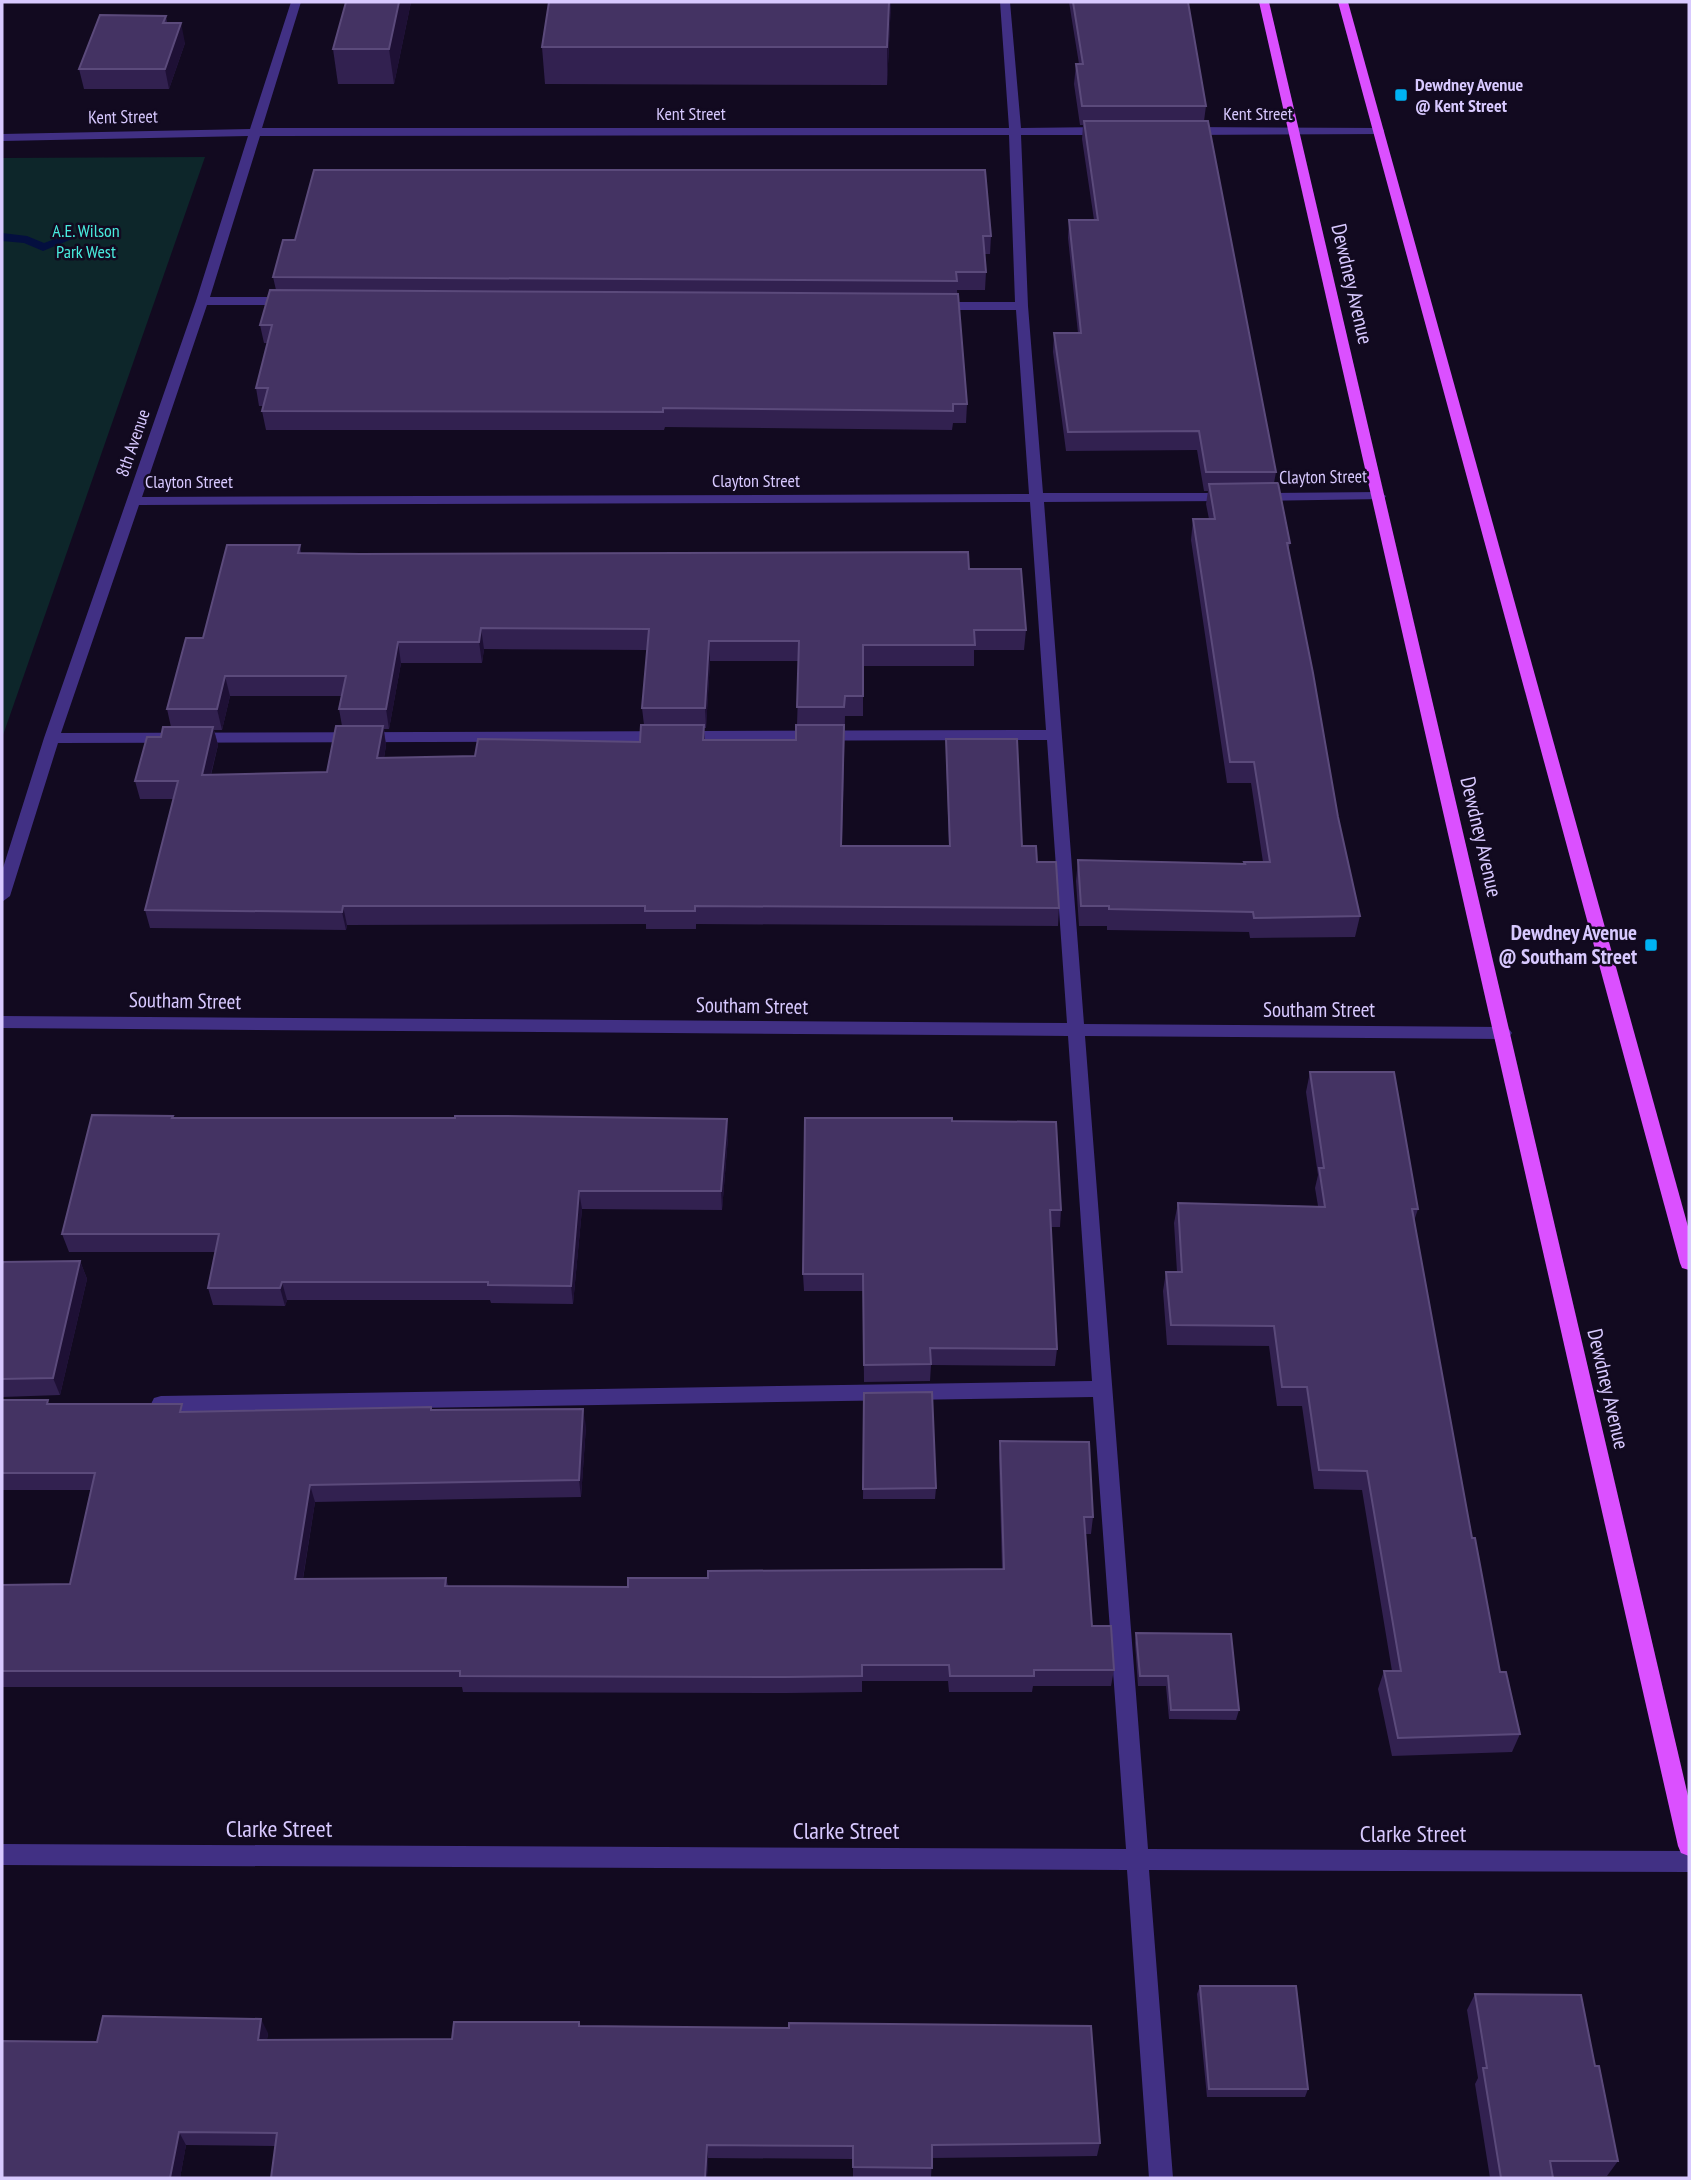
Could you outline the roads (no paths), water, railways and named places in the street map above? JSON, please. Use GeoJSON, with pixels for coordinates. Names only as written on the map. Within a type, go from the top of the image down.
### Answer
{"type":"FeatureCollection","features":[{"type":"Feature","properties":{"kind":"main road","name":"Dewdney Avenue"},"geometry":{"type":"LineString","coordinates":[[1264,2],[1689,1846]]}},
{"type":"Feature","properties":{"kind":"main road"},"geometry":{"type":"LineString","coordinates":[[1343,2],[1689,1263]]}},
{"type":"Feature","properties":{"kind":"street","name":"8th Avenue"},"geometry":{"type":"LineString","coordinates":[[2,895],[52,738],[202,301],[296,2]]}},
{"type":"Feature","properties":{"kind":"street"},"geometry":{"type":"LineString","coordinates":[[1006,2],[1015,131],[1021,306],[1161,2178]]}},
{"type":"Feature","properties":{"kind":"street","name":"Kent Street"},"geometry":{"type":"LineString","coordinates":[[2,137],[255,132],[1112,131]]}},
{"type":"Feature","properties":{"kind":"street","name":"Kent Street"},"geometry":{"type":"LineString","coordinates":[[1181,131],[1380,132]]}},
{"type":"Feature","properties":{"kind":"street"},"geometry":{"type":"LineString","coordinates":[[202,301],[300,302]]}},
{"type":"Feature","properties":{"kind":"street"},"geometry":{"type":"LineString","coordinates":[[924,306],[1021,306]]}},
{"type":"Feature","properties":{"kind":"street","name":"Clayton Street"},"geometry":{"type":"LineString","coordinates":[[133,501],[1036,499],[1379,495]]}},
{"type":"Feature","properties":{"kind":"street"},"geometry":{"type":"LineString","coordinates":[[52,738],[1054,735]]}},
{"type":"Feature","properties":{"kind":"street","name":"Southam Street"},"geometry":{"type":"LineString","coordinates":[[2,1022],[1076,1032],[1503,1033]]}},
{"type":"Feature","properties":{"kind":"street"},"geometry":{"type":"LineString","coordinates":[[141,1405],[1102,1389]]}},
{"type":"Feature","properties":{"kind":"street","name":"Clarke Street"},"geometry":{"type":"LineString","coordinates":[[2,1855],[1689,1862]]}},
{"type":"Feature","properties":{"kind":"waterway"},"geometry":{"type":"LineString","coordinates":[[2,237],[27,240],[43,247],[66,239]]}},
{"type":"Feature","properties":{"kind":"place","name":"Dewdney Avenue @ Kent Street"},"geometry":{"type":"Point","coordinates":[1401,95]}},
{"type":"Feature","properties":{"kind":"place","name":"Dewdney Avenue @ Southam Street"},"geometry":{"type":"Point","coordinates":[1651,945]}},
{"type":"Feature","properties":{"kind":"park label","name":"A.E. Wilson Park West"},"geometry":{"type":"Point","coordinates":[86,241]}}]}
